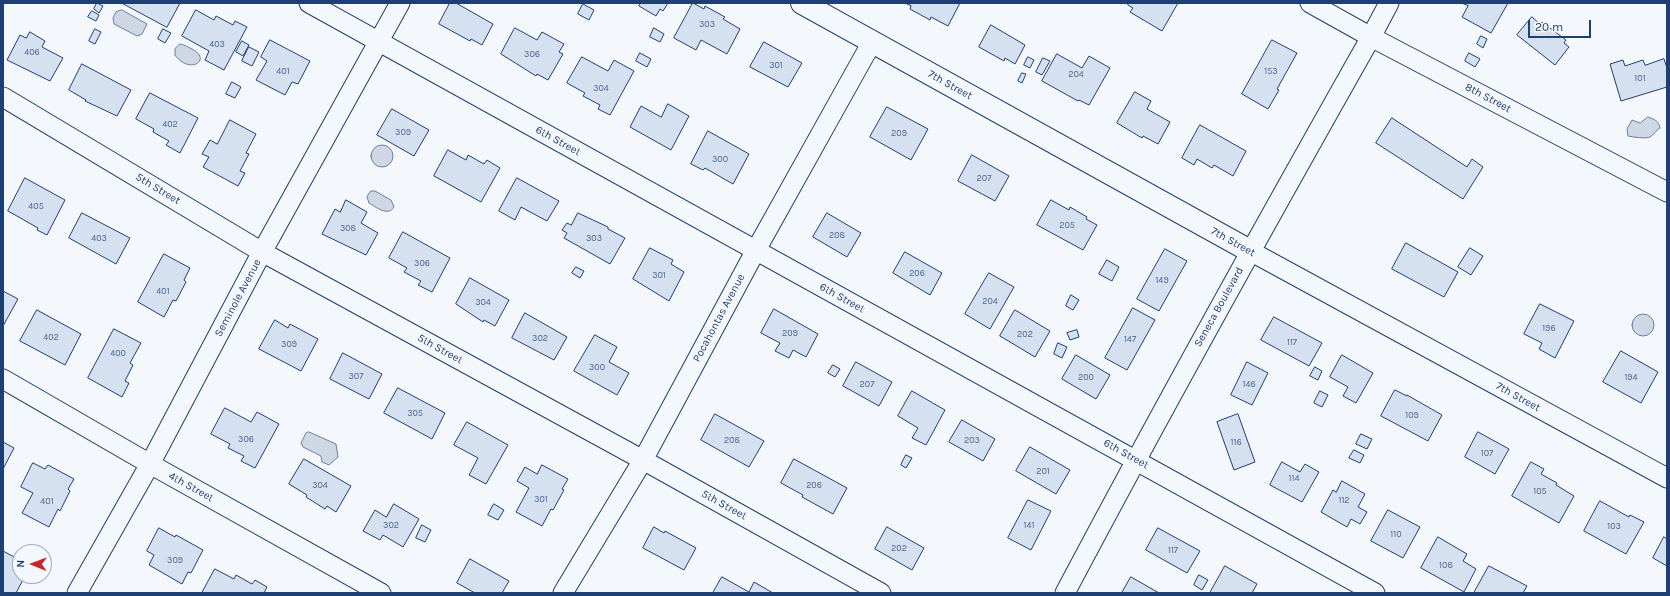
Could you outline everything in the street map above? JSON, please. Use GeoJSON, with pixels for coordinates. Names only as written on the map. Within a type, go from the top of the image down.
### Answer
{"type":"FeatureCollection","features":[{"type":"Feature","properties":{"kind":"street","name":"6th Street"},"geometry":{"type":"LineString","coordinates":[[309,3],[1375,593]]}},
{"type":"Feature","properties":{"kind":"street","name":"Seminole Avenue"},"geometry":{"type":"LineString","coordinates":[[77,593],[150,464],[262,252],[400,3]]}},
{"type":"Feature","properties":{"kind":"street","name":"7th Street"},"geometry":{"type":"LineString","coordinates":[[802,3],[1250,251],[1667,478]]}},
{"type":"Feature","properties":{"kind":"street","name":"8th Street"},"geometry":{"type":"LineString","coordinates":[[1310,3],[1371,37],[1667,192]]}},
{"type":"Feature","properties":{"kind":"street","name":"Seneca Boulevard"},"geometry":{"type":"LineString","coordinates":[[1065,593],[1135,460],[1389,3]]}},
{"type":"Feature","properties":{"kind":"street","name":"Pocahontas Avenue"},"geometry":{"type":"LineString","coordinates":[[564,593],[643,460],[756,250],[872,42]]}},
{"type":"Feature","properties":{"kind":"street","name":"5th Street"},"geometry":{"type":"LineString","coordinates":[[3,97],[262,252],[643,460],[881,593]]}},
{"type":"Feature","properties":{"kind":"street","name":"4th Street"},"geometry":{"type":"LineString","coordinates":[[3,379],[150,464],[381,593]]}},
{"type":"Feature","properties":{"kind":"shaded area"},"geometry":{"type":"Polygon","coordinates":[[[122,10],[147,24],[142,34],[137,36],[114,24],[113,18],[116,12],[122,10]]]}},
{"type":"Feature","properties":{"kind":"shaded area"},"geometry":{"type":"Polygon","coordinates":[[[180,44],[198,53],[200,61],[197,64],[187,64],[175,55],[175,49],[180,44]]]}},
{"type":"Feature","properties":{"kind":"shaded area"},"geometry":{"type":"Polygon","coordinates":[[[1648,117],[1659,124],[1660,128],[1653,135],[1646,138],[1628,136],[1627,129],[1632,120],[1640,123],[1648,117]]]}},
{"type":"Feature","properties":{"kind":"shaded area"},"geometry":{"type":"Polygon","coordinates":[[[378,145],[386,145],[393,152],[393,160],[386,167],[378,167],[371,160],[371,152],[378,145]]]}},
{"type":"Feature","properties":{"kind":"shaded area"},"geometry":{"type":"Polygon","coordinates":[[[371,191],[375,191],[391,200],[394,207],[389,211],[385,211],[378,209],[369,203],[367,197],[371,191]]]}},
{"type":"Feature","properties":{"kind":"shaded area"},"geometry":{"type":"Polygon","coordinates":[[[1639,314],[1647,314],[1654,321],[1654,329],[1647,336],[1639,336],[1632,329],[1632,321],[1639,314]]]}},
{"type":"Feature","properties":{"kind":"shaded area"},"geometry":{"type":"Polygon","coordinates":[[[309,432],[336,444],[338,457],[329,465],[322,462],[321,456],[303,447],[301,443],[306,433],[309,432]]]}},
{"type":"Feature","properties":{"kind":"building"},"geometry":{"type":"Polygon","coordinates":[[[97,3],[103,6],[99,13],[94,9],[97,3]]]}},
{"type":"Feature","properties":{"kind":"building"},"geometry":{"type":"Polygon","coordinates":[[[122,3],[180,3],[167,27],[122,3]]]}},
{"type":"Feature","properties":{"kind":"building"},"geometry":{"type":"Polygon","coordinates":[[[450,3],[456,3],[493,24],[482,45],[471,39],[470,41],[439,24],[450,3]]]}},
{"type":"Feature","properties":{"kind":"building"},"geometry":{"type":"Polygon","coordinates":[[[641,3],[668,3],[663,11],[660,9],[656,16],[639,6],[641,3]]]}},
{"type":"Feature","properties":{"kind":"building"},"geometry":{"type":"Polygon","coordinates":[[[693,3],[704,9],[705,6],[725,17],[723,19],[740,29],[727,54],[701,40],[696,50],[674,38],[693,3]]]}},
{"type":"Feature","properties":{"kind":"building"},"geometry":{"type":"Polygon","coordinates":[[[905,3],[960,3],[948,26],[931,17],[930,20],[910,9],[911,6],[905,3]]]}},
{"type":"Feature","properties":{"kind":"building"},"geometry":{"type":"Polygon","coordinates":[[[1129,3],[1178,3],[1162,31],[1130,12],[1133,8],[1128,5],[1129,3]]]}},
{"type":"Feature","properties":{"kind":"building"},"geometry":{"type":"Polygon","coordinates":[[[1462,3],[1508,3],[1491,33],[1462,17],[1468,6],[1462,3]]]}},
{"type":"Feature","properties":{"kind":"building"},"geometry":{"type":"Polygon","coordinates":[[[583,4],[594,10],[589,20],[578,14],[583,4]]]}},
{"type":"Feature","properties":{"kind":"building"},"geometry":{"type":"Polygon","coordinates":[[[196,10],[214,20],[216,16],[233,25],[235,21],[247,27],[224,70],[205,60],[209,51],[182,36],[196,10]]]}},
{"type":"Feature","properties":{"kind":"building"},"geometry":{"type":"Polygon","coordinates":[[[92,11],[99,15],[96,21],[88,17],[92,11]]]}},
{"type":"Feature","properties":{"kind":"building"},"geometry":{"type":"Polygon","coordinates":[[[1532,17],[1540,24],[1542,22],[1566,40],[1564,43],[1569,47],[1555,65],[1517,35],[1532,17]]]}},
{"type":"Feature","properties":{"kind":"building"},"geometry":{"type":"Polygon","coordinates":[[[991,25],[1025,45],[1015,64],[1005,58],[1004,61],[979,47],[991,25]]]}},
{"type":"Feature","properties":{"kind":"building"},"geometry":{"type":"Polygon","coordinates":[[[515,28],[537,40],[542,32],[564,44],[559,52],[563,54],[548,80],[537,74],[536,76],[501,54],[515,28]]]}},
{"type":"Feature","properties":{"kind":"building"},"geometry":{"type":"Polygon","coordinates":[[[654,28],[664,34],[660,42],[650,37],[654,28]]]}},
{"type":"Feature","properties":{"kind":"building"},"geometry":{"type":"Polygon","coordinates":[[[95,29],[101,32],[95,44],[89,41],[95,29]]]}},
{"type":"Feature","properties":{"kind":"building"},"geometry":{"type":"Polygon","coordinates":[[[163,29],[171,33],[165,43],[158,39],[163,29]]]}},
{"type":"Feature","properties":{"kind":"building"},"geometry":{"type":"Polygon","coordinates":[[[30,32],[45,41],[42,47],[63,58],[50,81],[7,60],[20,35],[26,38],[30,32]]]}},
{"type":"Feature","properties":{"kind":"building"},"geometry":{"type":"Polygon","coordinates":[[[1481,36],[1487,39],[1483,48],[1477,44],[1481,36]]]}},
{"type":"Feature","properties":{"kind":"building"},"geometry":{"type":"Polygon","coordinates":[[[270,40],[310,61],[298,84],[292,82],[285,95],[256,80],[267,61],[261,57],[270,40]]]}},
{"type":"Feature","properties":{"kind":"building"},"geometry":{"type":"Polygon","coordinates":[[[1272,40],[1297,53],[1277,89],[1279,90],[1268,109],[1242,94],[1272,40]]]}},
{"type":"Feature","properties":{"kind":"building"},"geometry":{"type":"Polygon","coordinates":[[[242,41],[249,45],[243,56],[236,52],[242,41]]]}},
{"type":"Feature","properties":{"kind":"building"},"geometry":{"type":"Polygon","coordinates":[[[764,42],[802,63],[788,87],[750,67],[764,42]]]}},
{"type":"Feature","properties":{"kind":"building"},"geometry":{"type":"Polygon","coordinates":[[[249,47],[259,52],[252,66],[242,61],[249,47]]]}},
{"type":"Feature","properties":{"kind":"building"},"geometry":{"type":"Polygon","coordinates":[[[640,53],[651,59],[647,67],[636,61],[640,53]]]}},
{"type":"Feature","properties":{"kind":"building"},"geometry":{"type":"Polygon","coordinates":[[[1469,53],[1480,59],[1475,67],[1465,61],[1469,53]]]}},
{"type":"Feature","properties":{"kind":"building"},"geometry":{"type":"Polygon","coordinates":[[[1057,54],[1082,68],[1089,56],[1110,68],[1089,105],[1079,100],[1078,101],[1042,81],[1057,54]]]}},
{"type":"Feature","properties":{"kind":"building"},"geometry":{"type":"Polygon","coordinates":[[[582,57],[608,71],[614,60],[634,71],[610,115],[598,109],[600,105],[583,96],[585,93],[567,83],[582,57]]]}},
{"type":"Feature","properties":{"kind":"building"},"geometry":{"type":"Polygon","coordinates":[[[1028,57],[1034,60],[1030,68],[1024,65],[1028,57]]]}},
{"type":"Feature","properties":{"kind":"building"},"geometry":{"type":"Polygon","coordinates":[[[1043,58],[1050,61],[1042,75],[1036,72],[1043,58]]]}},
{"type":"Feature","properties":{"kind":"building"},"geometry":{"type":"Polygon","coordinates":[[[1664,59],[1667,68],[1667,87],[1621,101],[1610,64],[1623,60],[1625,66],[1643,60],[1645,65],[1664,59]]]}},
{"type":"Feature","properties":{"kind":"building"},"geometry":{"type":"Polygon","coordinates":[[[82,64],[131,90],[117,116],[85,101],[86,100],[69,90],[82,64]]]}},
{"type":"Feature","properties":{"kind":"building"},"geometry":{"type":"Polygon","coordinates":[[[1022,73],[1026,74],[1022,83],[1018,81],[1022,73]]]}},
{"type":"Feature","properties":{"kind":"building"},"geometry":{"type":"Polygon","coordinates":[[[232,82],[241,87],[235,98],[226,94],[232,82]]]}},
{"type":"Feature","properties":{"kind":"building"},"geometry":{"type":"Polygon","coordinates":[[[1135,92],[1151,101],[1147,109],[1170,122],[1158,144],[1143,136],[1142,138],[1117,123],[1135,92]]]}},
{"type":"Feature","properties":{"kind":"building"},"geometry":{"type":"Polygon","coordinates":[[[150,93],[198,118],[180,153],[166,145],[169,141],[153,132],[154,129],[136,119],[150,93]]]}},
{"type":"Feature","properties":{"kind":"building"},"geometry":{"type":"Polygon","coordinates":[[[668,104],[689,116],[671,150],[630,127],[641,106],[661,117],[668,104]]]}},
{"type":"Feature","properties":{"kind":"building"},"geometry":{"type":"Polygon","coordinates":[[[887,107],[928,129],[911,160],[870,137],[887,107]]]}},
{"type":"Feature","properties":{"kind":"building"},"geometry":{"type":"Polygon","coordinates":[[[392,109],[429,130],[414,156],[377,135],[392,109]]]}},
{"type":"Feature","properties":{"kind":"building"},"geometry":{"type":"Polygon","coordinates":[[[1392,118],[1467,167],[1472,159],[1483,167],[1463,199],[1376,143],[1392,118]]]}},
{"type":"Feature","properties":{"kind":"building"},"geometry":{"type":"Polygon","coordinates":[[[230,120],[256,134],[246,153],[249,154],[240,171],[245,173],[238,186],[203,167],[209,157],[202,154],[210,140],[217,144],[230,120]]]}},
{"type":"Feature","properties":{"kind":"building"},"geometry":{"type":"Polygon","coordinates":[[[1200,125],[1246,151],[1233,176],[1214,165],[1212,168],[1197,159],[1194,165],[1182,158],[1200,125]]]}},
{"type":"Feature","properties":{"kind":"building"},"geometry":{"type":"Polygon","coordinates":[[[708,131],[749,154],[733,184],[705,168],[703,170],[691,164],[708,131]]]}},
{"type":"Feature","properties":{"kind":"building"},"geometry":{"type":"Polygon","coordinates":[[[448,150],[466,160],[468,155],[484,164],[487,160],[500,168],[481,202],[434,176],[448,150]]]}},
{"type":"Feature","properties":{"kind":"building"},"geometry":{"type":"Polygon","coordinates":[[[972,155],[1009,176],[995,201],[958,181],[972,155]]]}},
{"type":"Feature","properties":{"kind":"building"},"geometry":{"type":"Polygon","coordinates":[[[25,178],[65,200],[47,235],[37,230],[38,228],[8,211],[25,178]]]}},
{"type":"Feature","properties":{"kind":"building"},"geometry":{"type":"Polygon","coordinates":[[[517,178],[559,201],[547,221],[521,207],[515,220],[499,211],[517,178]]]}},
{"type":"Feature","properties":{"kind":"building"},"geometry":{"type":"Polygon","coordinates":[[[346,200],[367,212],[361,223],[378,233],[366,255],[322,234],[335,209],[340,212],[346,200]]]}},
{"type":"Feature","properties":{"kind":"building"},"geometry":{"type":"Polygon","coordinates":[[[1051,200],[1069,210],[1070,207],[1097,225],[1083,250],[1037,225],[1051,200]]]}},
{"type":"Feature","properties":{"kind":"building"},"geometry":{"type":"Polygon","coordinates":[[[82,213],[130,238],[116,264],[69,238],[82,213]]]}},
{"type":"Feature","properties":{"kind":"building"},"geometry":{"type":"Polygon","coordinates":[[[578,213],[608,227],[608,229],[625,238],[610,264],[564,238],[567,233],[562,230],[567,223],[571,225],[578,213]]]}},
{"type":"Feature","properties":{"kind":"building"},"geometry":{"type":"Polygon","coordinates":[[[827,213],[861,233],[847,257],[813,237],[827,213]]]}},
{"type":"Feature","properties":{"kind":"building"},"geometry":{"type":"Polygon","coordinates":[[[403,232],[450,258],[432,292],[418,285],[421,281],[404,272],[407,268],[389,258],[403,232]]]}},
{"type":"Feature","properties":{"kind":"building"},"geometry":{"type":"Polygon","coordinates":[[[1406,243],[1458,272],[1444,297],[1392,269],[1406,243]]]}},
{"type":"Feature","properties":{"kind":"building"},"geometry":{"type":"Polygon","coordinates":[[[650,248],[673,260],[671,264],[684,272],[669,301],[633,279],[650,248]]]}},
{"type":"Feature","properties":{"kind":"building"},"geometry":{"type":"Polygon","coordinates":[[[1470,248],[1483,256],[1471,275],[1458,267],[1470,248]]]}},
{"type":"Feature","properties":{"kind":"building"},"geometry":{"type":"Polygon","coordinates":[[[1165,249],[1187,261],[1159,311],[1137,299],[1165,249]]]}},
{"type":"Feature","properties":{"kind":"building"},"geometry":{"type":"Polygon","coordinates":[[[905,252],[942,273],[930,295],[893,273],[905,252]]]}},
{"type":"Feature","properties":{"kind":"building"},"geometry":{"type":"Polygon","coordinates":[[[164,254],[190,268],[184,280],[186,282],[176,301],[173,300],[164,317],[138,302],[164,254]]]}},
{"type":"Feature","properties":{"kind":"building"},"geometry":{"type":"Polygon","coordinates":[[[1107,260],[1119,267],[1112,281],[1099,274],[1107,260]]]}},
{"type":"Feature","properties":{"kind":"building"},"geometry":{"type":"Polygon","coordinates":[[[576,267],[584,271],[580,278],[572,273],[576,267]]]}},
{"type":"Feature","properties":{"kind":"building"},"geometry":{"type":"Polygon","coordinates":[[[989,273],[1014,287],[990,329],[965,314],[989,273]]]}},
{"type":"Feature","properties":{"kind":"building"},"geometry":{"type":"Polygon","coordinates":[[[470,278],[509,300],[495,326],[484,320],[483,322],[456,304],[470,278]]]}},
{"type":"Feature","properties":{"kind":"building"},"geometry":{"type":"Polygon","coordinates":[[[3,291],[18,299],[3,326],[3,291]]]}},
{"type":"Feature","properties":{"kind":"building"},"geometry":{"type":"Polygon","coordinates":[[[1071,295],[1079,300],[1073,310],[1066,306],[1071,295]]]}},
{"type":"Feature","properties":{"kind":"building"},"geometry":{"type":"Polygon","coordinates":[[[1540,304],[1574,321],[1555,358],[1539,349],[1542,343],[1524,334],[1540,304]]]}},
{"type":"Feature","properties":{"kind":"building"},"geometry":{"type":"Polygon","coordinates":[[[1133,308],[1155,320],[1127,370],[1105,358],[1133,308]]]}},
{"type":"Feature","properties":{"kind":"building"},"geometry":{"type":"Polygon","coordinates":[[[774,309],[818,334],[806,357],[793,350],[789,358],[775,351],[780,343],[761,333],[774,309]]]}},
{"type":"Feature","properties":{"kind":"building"},"geometry":{"type":"Polygon","coordinates":[[[37,310],[81,334],[65,365],[20,341],[37,310]]]}},
{"type":"Feature","properties":{"kind":"building"},"geometry":{"type":"Polygon","coordinates":[[[1015,310],[1050,331],[1035,357],[1000,336],[1015,310]]]}},
{"type":"Feature","properties":{"kind":"building"},"geometry":{"type":"Polygon","coordinates":[[[525,313],[567,337],[554,360],[512,338],[525,313]]]}},
{"type":"Feature","properties":{"kind":"building"},"geometry":{"type":"Polygon","coordinates":[[[1274,317],[1322,343],[1309,366],[1261,340],[1274,317]]]}},
{"type":"Feature","properties":{"kind":"building"},"geometry":{"type":"Polygon","coordinates":[[[275,320],[288,328],[290,324],[318,339],[301,371],[259,349],[275,320]]]}},
{"type":"Feature","properties":{"kind":"building"},"geometry":{"type":"Polygon","coordinates":[[[114,329],[141,343],[130,363],[133,365],[125,381],[129,383],[122,397],[88,378],[114,329]]]}},
{"type":"Feature","properties":{"kind":"building"},"geometry":{"type":"Polygon","coordinates":[[[1077,330],[1079,337],[1070,340],[1067,333],[1077,330]]]}},
{"type":"Feature","properties":{"kind":"building"},"geometry":{"type":"Polygon","coordinates":[[[595,335],[617,347],[609,362],[629,373],[617,395],[574,371],[595,335]]]}},
{"type":"Feature","properties":{"kind":"building"},"geometry":{"type":"Polygon","coordinates":[[[1058,343],[1067,347],[1062,358],[1054,354],[1058,343]]]}},
{"type":"Feature","properties":{"kind":"building"},"geometry":{"type":"Polygon","coordinates":[[[1621,351],[1658,372],[1641,403],[1603,382],[1621,351]]]}},
{"type":"Feature","properties":{"kind":"building"},"geometry":{"type":"Polygon","coordinates":[[[343,353],[382,374],[369,399],[330,379],[343,353]]]}},
{"type":"Feature","properties":{"kind":"building"},"geometry":{"type":"Polygon","coordinates":[[[1076,355],[1110,375],[1096,399],[1062,379],[1076,355]]]}},
{"type":"Feature","properties":{"kind":"building"},"geometry":{"type":"Polygon","coordinates":[[[1342,355],[1373,373],[1356,403],[1343,396],[1348,387],[1330,377],[1342,355]]]}},
{"type":"Feature","properties":{"kind":"building"},"geometry":{"type":"Polygon","coordinates":[[[856,362],[892,382],[879,406],[843,386],[856,362]]]}},
{"type":"Feature","properties":{"kind":"building"},"geometry":{"type":"Polygon","coordinates":[[[1247,362],[1268,373],[1252,405],[1231,395],[1247,362]]]}},
{"type":"Feature","properties":{"kind":"building"},"geometry":{"type":"Polygon","coordinates":[[[833,365],[840,369],[835,377],[828,373],[833,365]]]}},
{"type":"Feature","properties":{"kind":"building"},"geometry":{"type":"Polygon","coordinates":[[[1315,367],[1322,371],[1318,380],[1310,376],[1315,367]]]}},
{"type":"Feature","properties":{"kind":"building"},"geometry":{"type":"Polygon","coordinates":[[[398,388],[445,413],[432,439],[384,413],[398,388]]]}},
{"type":"Feature","properties":{"kind":"building"},"geometry":{"type":"Polygon","coordinates":[[[1395,390],[1407,395],[1442,415],[1428,441],[1381,416],[1395,390]]]}},
{"type":"Feature","properties":{"kind":"building"},"geometry":{"type":"Polygon","coordinates":[[[912,391],[945,410],[926,445],[912,438],[918,428],[898,416],[912,391]]]}},
{"type":"Feature","properties":{"kind":"building"},"geometry":{"type":"Polygon","coordinates":[[[1320,391],[1328,395],[1322,407],[1314,403],[1320,391]]]}},
{"type":"Feature","properties":{"kind":"building"},"geometry":{"type":"Polygon","coordinates":[[[225,408],[251,422],[257,412],[279,424],[255,468],[241,461],[244,456],[228,448],[230,444],[211,434],[225,408]]]}},
{"type":"Feature","properties":{"kind":"building"},"geometry":{"type":"Polygon","coordinates":[[[715,414],[764,441],[749,467],[701,440],[715,414]]]}},
{"type":"Feature","properties":{"kind":"building"},"geometry":{"type":"Polygon","coordinates":[[[1238,414],[1255,462],[1234,470],[1217,422],[1238,414]]]}},
{"type":"Feature","properties":{"kind":"building"},"geometry":{"type":"Polygon","coordinates":[[[962,420],[995,439],[983,461],[949,442],[962,420]]]}},
{"type":"Feature","properties":{"kind":"building"},"geometry":{"type":"Polygon","coordinates":[[[467,422],[508,445],[486,484],[469,475],[478,458],[454,445],[467,422]]]}},
{"type":"Feature","properties":{"kind":"building"},"geometry":{"type":"Polygon","coordinates":[[[1478,432],[1509,449],[1495,474],[1465,457],[1478,432]]]}},
{"type":"Feature","properties":{"kind":"building"},"geometry":{"type":"Polygon","coordinates":[[[1361,434],[1372,439],[1367,449],[1356,444],[1361,434]]]}},
{"type":"Feature","properties":{"kind":"building"},"geometry":{"type":"Polygon","coordinates":[[[3,442],[14,448],[3,469],[3,442]]]}},
{"type":"Feature","properties":{"kind":"building"},"geometry":{"type":"Polygon","coordinates":[[[1030,447],[1070,470],[1056,494],[1016,471],[1030,447]]]}},
{"type":"Feature","properties":{"kind":"building"},"geometry":{"type":"Polygon","coordinates":[[[1354,450],[1364,455],[1360,463],[1349,458],[1354,450]]]}},
{"type":"Feature","properties":{"kind":"building"},"geometry":{"type":"Polygon","coordinates":[[[906,455],[912,458],[906,468],[901,465],[906,455]]]}},
{"type":"Feature","properties":{"kind":"building"},"geometry":{"type":"Polygon","coordinates":[[[304,459],[351,486],[336,512],[327,506],[325,509],[306,497],[307,495],[289,484],[304,459]]]}},
{"type":"Feature","properties":{"kind":"building"},"geometry":{"type":"Polygon","coordinates":[[[794,459],[847,488],[833,514],[802,497],[803,495],[781,483],[794,459]]]}},
{"type":"Feature","properties":{"kind":"building"},"geometry":{"type":"Polygon","coordinates":[[[1282,462],[1300,472],[1305,464],[1319,472],[1302,502],[1270,485],[1282,462]]]}},
{"type":"Feature","properties":{"kind":"building"},"geometry":{"type":"Polygon","coordinates":[[[1531,462],[1544,469],[1541,474],[1557,483],[1556,485],[1574,496],[1559,523],[1512,496],[1531,462]]]}},
{"type":"Feature","properties":{"kind":"building"},"geometry":{"type":"Polygon","coordinates":[[[33,463],[45,469],[48,465],[74,479],[68,489],[70,491],[60,511],[58,509],[49,527],[22,513],[33,493],[21,487],[33,463]]]}},
{"type":"Feature","properties":{"kind":"building"},"geometry":{"type":"Polygon","coordinates":[[[542,465],[568,479],[553,510],[551,509],[542,526],[516,512],[529,488],[517,481],[525,467],[537,474],[542,465]]]}},
{"type":"Feature","properties":{"kind":"building"},"geometry":{"type":"Polygon","coordinates":[[[1342,481],[1365,494],[1358,507],[1367,512],[1360,524],[1351,519],[1347,527],[1321,512],[1333,490],[1336,492],[1342,481]]]}},
{"type":"Feature","properties":{"kind":"building"},"geometry":{"type":"Polygon","coordinates":[[[1028,500],[1051,511],[1031,550],[1008,538],[1028,500]]]}},
{"type":"Feature","properties":{"kind":"building"},"geometry":{"type":"Polygon","coordinates":[[[1600,501],[1629,517],[1630,515],[1644,522],[1626,554],[1584,531],[1600,501]]]}},
{"type":"Feature","properties":{"kind":"building"},"geometry":{"type":"Polygon","coordinates":[[[394,504],[419,519],[403,547],[383,535],[380,540],[363,531],[375,510],[386,517],[394,504]]]}},
{"type":"Feature","properties":{"kind":"building"},"geometry":{"type":"Polygon","coordinates":[[[494,504],[504,510],[498,520],[488,515],[494,504]]]}},
{"type":"Feature","properties":{"kind":"building"},"geometry":{"type":"Polygon","coordinates":[[[1388,510],[1420,527],[1403,558],[1371,541],[1388,510]]]}},
{"type":"Feature","properties":{"kind":"building"},"geometry":{"type":"Polygon","coordinates":[[[422,525],[431,530],[425,542],[416,538],[422,525]]]}},
{"type":"Feature","properties":{"kind":"building"},"geometry":{"type":"Polygon","coordinates":[[[654,527],[664,533],[665,531],[696,548],[684,570],[643,548],[654,527]]]}},
{"type":"Feature","properties":{"kind":"building"},"geometry":{"type":"Polygon","coordinates":[[[887,527],[924,548],[912,570],[875,549],[887,527]]]}},
{"type":"Feature","properties":{"kind":"building"},"geometry":{"type":"Polygon","coordinates":[[[159,528],[175,537],[176,535],[203,550],[191,573],[188,572],[182,584],[149,565],[154,555],[147,551],[159,528]]]}},
{"type":"Feature","properties":{"kind":"building"},"geometry":{"type":"Polygon","coordinates":[[[1158,528],[1200,551],[1187,573],[1146,550],[1158,528]]]}},
{"type":"Feature","properties":{"kind":"building"},"geometry":{"type":"Polygon","coordinates":[[[1438,537],[1467,554],[1463,561],[1476,569],[1464,592],[1421,568],[1438,537]]]}},
{"type":"Feature","properties":{"kind":"building"},"geometry":{"type":"Polygon","coordinates":[[[1664,537],[1667,539],[1667,566],[1653,558],[1664,537]]]}},
{"type":"Feature","properties":{"kind":"building"},"geometry":{"type":"Polygon","coordinates":[[[3,551],[12,556],[12,584],[21,584],[16,593],[3,593],[3,551]]]}},
{"type":"Feature","properties":{"kind":"building"},"geometry":{"type":"Polygon","coordinates":[[[470,559],[509,581],[502,593],[475,593],[457,583],[470,559]]]}},
{"type":"Feature","properties":{"kind":"building"},"geometry":{"type":"Polygon","coordinates":[[[1225,566],[1257,584],[1252,593],[1210,593],[1225,566]]]}},
{"type":"Feature","properties":{"kind":"building"},"geometry":{"type":"Polygon","coordinates":[[[1489,566],[1527,586],[1523,593],[1474,593],[1489,566]]]}},
{"type":"Feature","properties":{"kind":"building"},"geometry":{"type":"Polygon","coordinates":[[[215,569],[234,579],[236,575],[252,584],[255,580],[267,587],[264,593],[202,593],[215,569]]]}},
{"type":"Feature","properties":{"kind":"building"},"geometry":{"type":"Polygon","coordinates":[[[1199,575],[1208,580],[1202,590],[1194,585],[1199,575]]]}},
{"type":"Feature","properties":{"kind":"building"},"geometry":{"type":"Polygon","coordinates":[[[722,577],[749,592],[754,582],[773,593],[713,593],[722,577]]]}},
{"type":"Feature","properties":{"kind":"building"},"geometry":{"type":"Polygon","coordinates":[[[1131,577],[1159,593],[1122,593],[1131,577]]]}}]}
